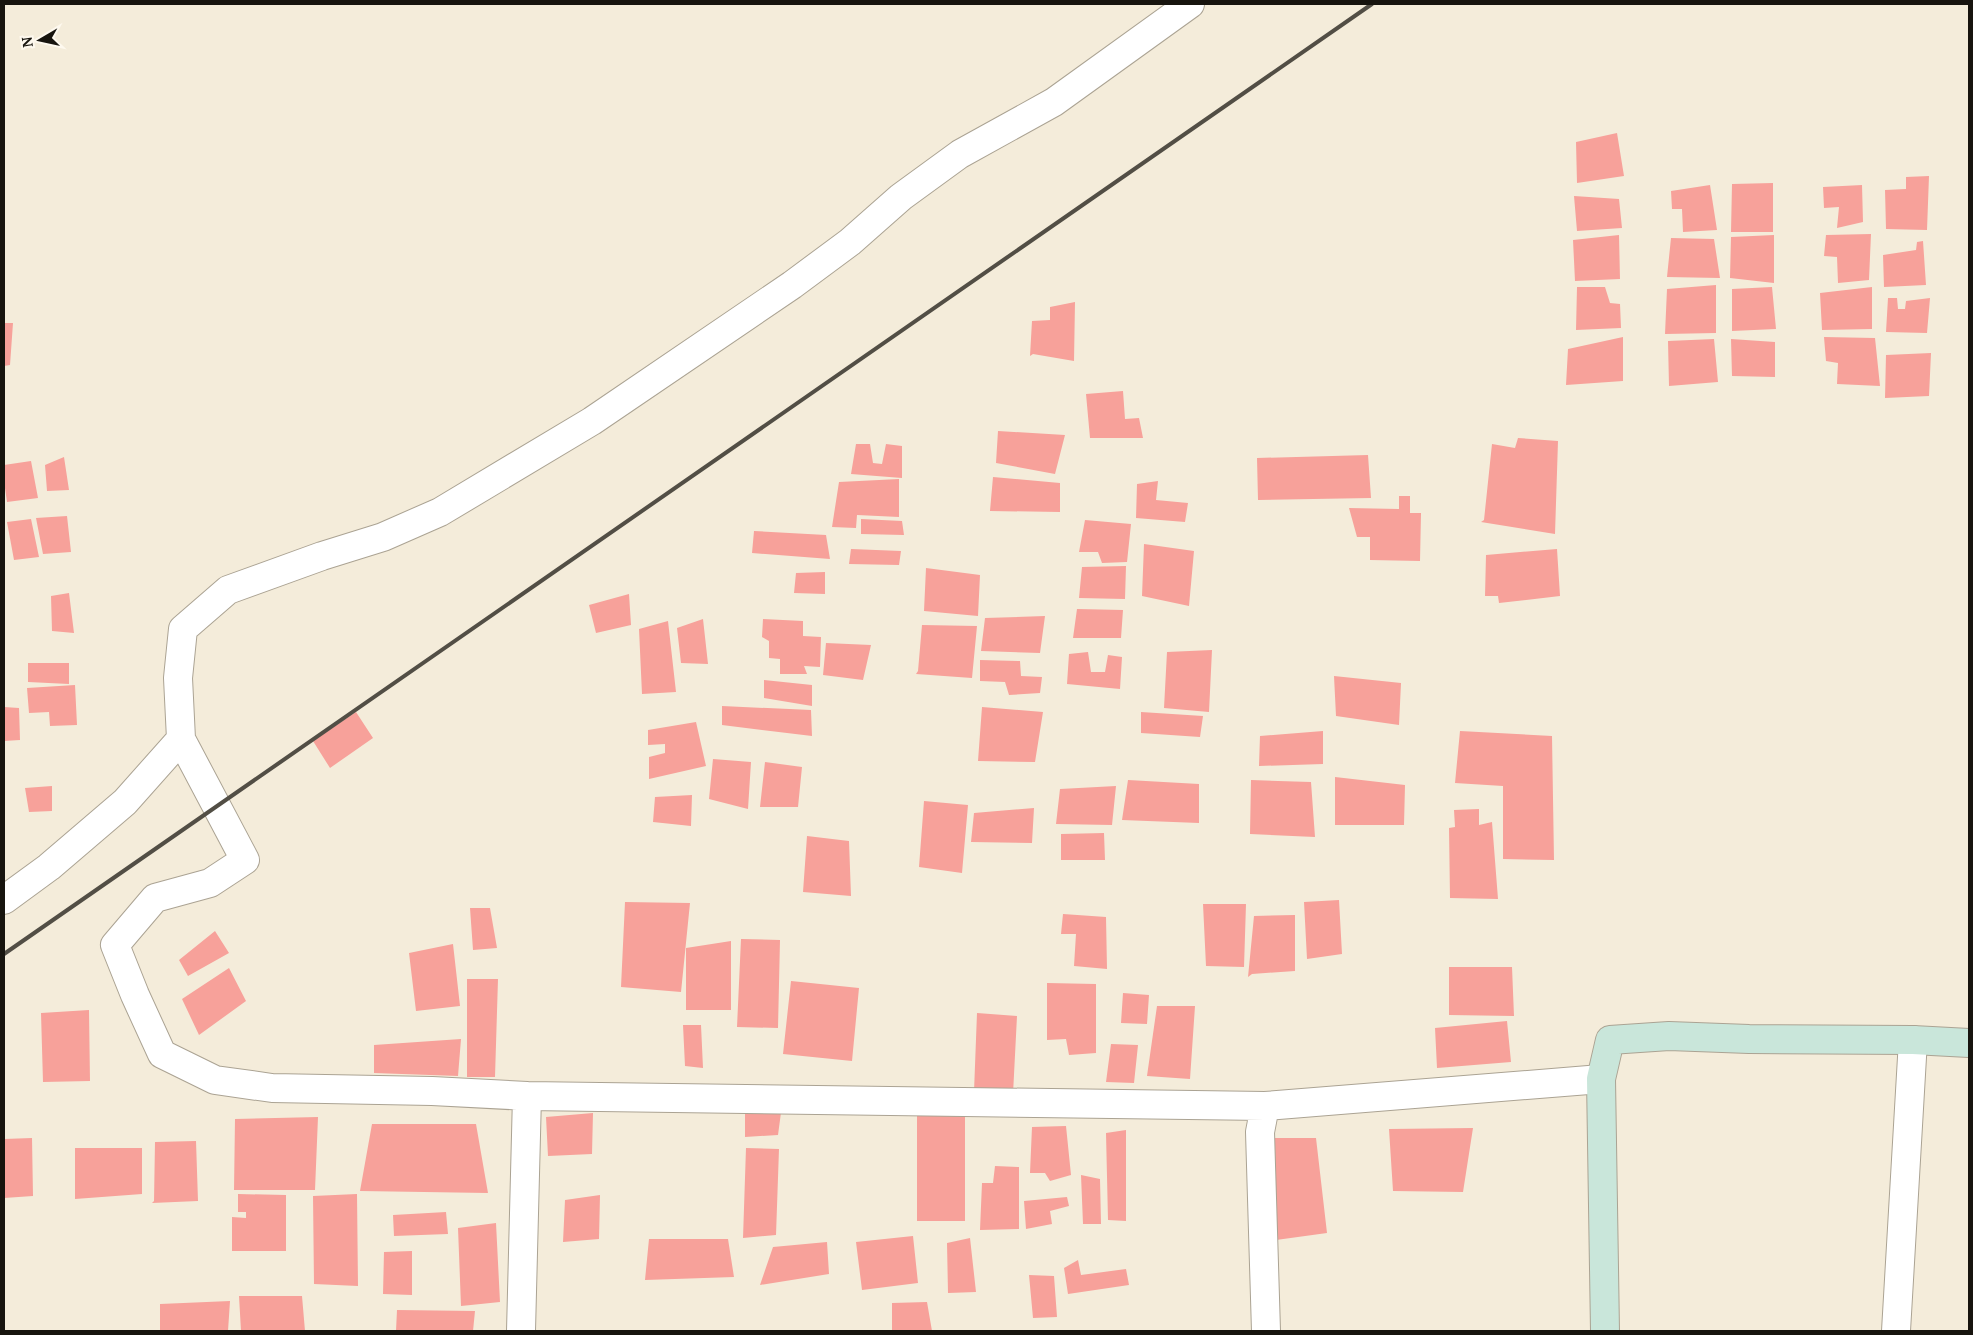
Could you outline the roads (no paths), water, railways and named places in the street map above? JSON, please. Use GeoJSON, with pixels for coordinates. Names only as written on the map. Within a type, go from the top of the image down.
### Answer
{"type":"FeatureCollection","features":[{"type":"Feature","properties":{"kind":"street"},"geometry":{"type":"LineString","coordinates":[[1190,4],[1054,102],[960,154],[901,197],[850,242],[792,285],[592,422],[440,512],[383,537],[322,556],[228,590],[183,629],[178,678],[181,739],[246,860],[210,883],[155,898],[116,945],[134,995],[162,1054],[215,1080],[272,1088],[432,1091],[526,1096],[1265,1106],[1601,1079]]}},
{"type":"Feature","properties":{"kind":"street"},"geometry":{"type":"LineString","coordinates":[[4,900],[49,868],[126,802],[181,739]]}},
{"type":"Feature","properties":{"kind":"street"},"geometry":{"type":"LineString","coordinates":[[1605,1331],[1601,1079],[1610,1040],[1669,1036],[1749,1040],[1913,1040],[1969,1043]]}},
{"type":"Feature","properties":{"kind":"street"},"geometry":{"type":"LineString","coordinates":[[1896,1331],[1913,1040]]}},
{"type":"Feature","properties":{"kind":"street"},"geometry":{"type":"LineString","coordinates":[[521,1331],[526,1096]]}},
{"type":"Feature","properties":{"kind":"street"},"geometry":{"type":"LineString","coordinates":[[1265,1106],[1260,1132],[1266,1331]]}},
{"type":"Feature","properties":{"kind":"railway"},"geometry":{"type":"LineString","coordinates":[[4,954],[1372,4]]}}]}
